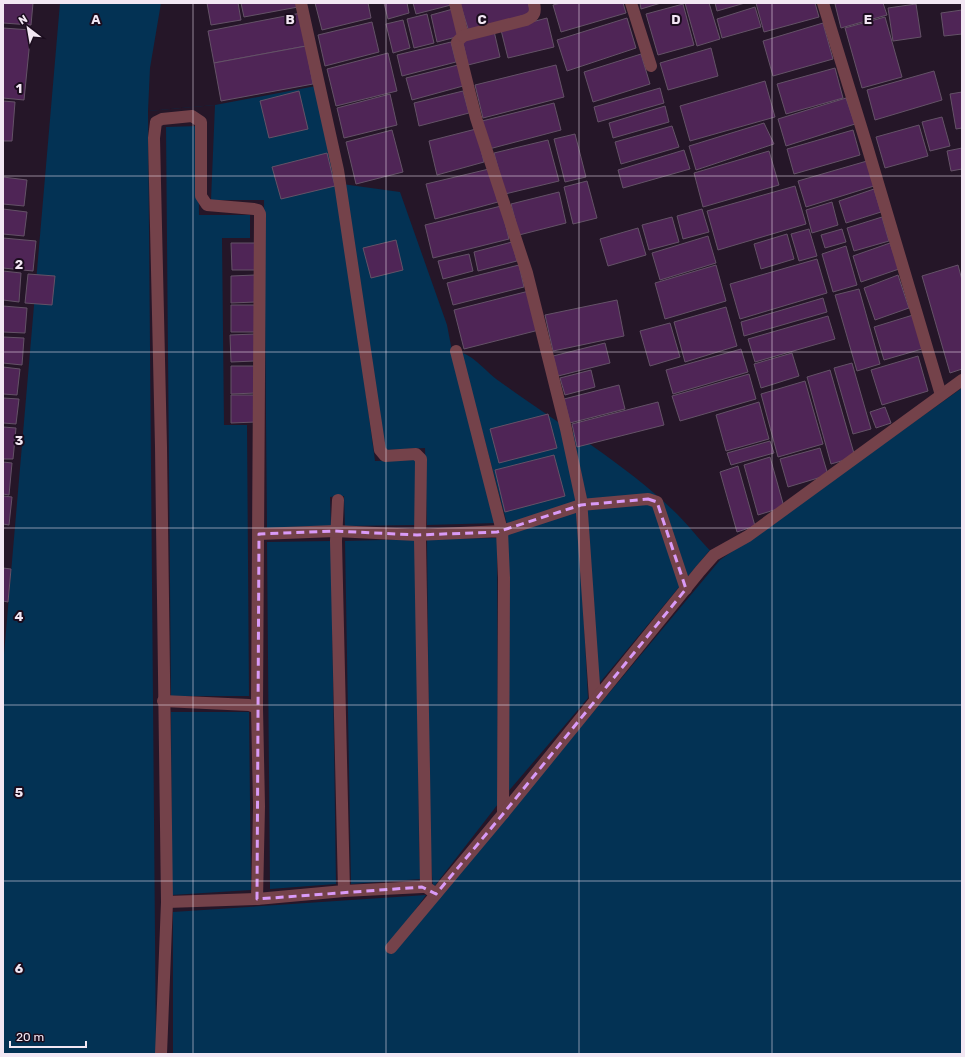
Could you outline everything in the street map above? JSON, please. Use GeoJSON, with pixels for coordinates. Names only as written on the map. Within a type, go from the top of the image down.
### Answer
{"type":"FeatureCollection","features":[{"type":"Feature","properties":{"kind":"street"},"geometry":{"type":"LineString","coordinates":[[301,3],[338,170],[380,450],[386,456],[416,454],[421,459],[420,535],[431,891]]}},
{"type":"Feature","properties":{"kind":"street"},"geometry":{"type":"LineString","coordinates":[[455,3],[463,36]]}},
{"type":"Feature","properties":{"kind":"street"},"geometry":{"type":"LineString","coordinates":[[534,3],[535,12],[530,18],[463,36],[457,42],[476,118],[527,273],[559,396],[581,505],[595,699]]}},
{"type":"Feature","properties":{"kind":"street"},"geometry":{"type":"LineString","coordinates":[[631,3],[651,66]]}},
{"type":"Feature","properties":{"kind":"street"},"geometry":{"type":"LineString","coordinates":[[823,3],[941,395]]}},
{"type":"Feature","properties":{"kind":"street"},"geometry":{"type":"LineString","coordinates":[[161,1054],[167,902],[163,701],[161,447],[154,138],[156,122],[162,119],[192,116],[200,122],[202,196],[207,205],[254,209],[258,210],[260,214],[257,708],[259,806],[257,899]]}},
{"type":"Feature","properties":{"kind":"street"},"geometry":{"type":"LineString","coordinates":[[456,351],[502,531],[504,578],[503,814]]}},
{"type":"Feature","properties":{"kind":"street"},"geometry":{"type":"LineString","coordinates":[[391,948],[431,891],[503,814],[595,699],[640,647],[714,555],[748,536],[962,380]]}},
{"type":"Feature","properties":{"kind":"street"},"geometry":{"type":"LineString","coordinates":[[259,534],[336,531],[420,535],[502,531],[581,505],[648,499],[657,502],[686,590]]}},
{"type":"Feature","properties":{"kind":"street"},"geometry":{"type":"LineString","coordinates":[[338,500],[336,531],[344,891]]}},
{"type":"Feature","properties":{"kind":"street"},"geometry":{"type":"LineString","coordinates":[[163,701],[249,705],[257,708]]}},
{"type":"Feature","properties":{"kind":"street"},"geometry":{"type":"LineString","coordinates":[[167,902],[257,899],[344,891],[431,891]]}},
{"type":"Feature","properties":{"kind":"highlighted area"},"geometry":{"type":"Polygon","coordinates":[[[648,499],[657,502],[686,589],[503,814],[436,894],[422,887],[257,899],[259,534],[335,531],[417,535],[497,532],[581,505],[648,499]]]}},
{"type":"Feature","properties":{"kind":"water"},"geometry":{"type":"Polygon","coordinates":[[[60,3],[161,3],[150,68],[148,111],[215,105],[321,85],[342,184],[400,192],[447,325],[452,351],[466,354],[472,358],[493,377],[591,444],[636,478],[677,514],[720,560],[962,388],[962,1054],[3,1054],[3,666],[60,3]]]}},
{"type":"Feature","properties":{"kind":"pier"},"geometry":{"type":"Polygon","coordinates":[[[215,105],[211,200],[264,200],[267,528],[331,527],[330,497],[338,496],[344,496],[345,526],[416,525],[416,460],[375,461],[338,185],[385,450],[425,448],[427,525],[497,523],[461,351],[507,524],[507,793],[588,698],[578,511],[570,431],[597,686],[709,551],[720,560],[394,951],[413,913],[426,895],[173,912],[173,1054],[156,1054],[148,111],[215,105]],[[198,126],[166,127],[171,696],[249,696],[247,425],[224,425],[222,238],[250,238],[250,215],[199,215],[198,126]],[[497,538],[427,539],[430,848],[433,888],[498,804],[497,538]],[[417,539],[345,541],[351,884],[421,879],[419,849],[417,539]],[[331,541],[267,542],[270,889],[336,884],[331,541]],[[171,712],[172,895],[251,890],[249,712],[171,712]]]}},
{"type":"Feature","properties":{"kind":"building"},"geometry":{"type":"Polygon","coordinates":[[[3,3],[33,3],[31,25],[3,23],[3,3]]]}},
{"type":"Feature","properties":{"kind":"building"},"geometry":{"type":"Polygon","coordinates":[[[207,3],[238,3],[241,20],[211,25],[207,3]]]}},
{"type":"Feature","properties":{"kind":"building"},"geometry":{"type":"Polygon","coordinates":[[[241,3],[297,3],[298,7],[244,17],[241,3]]]}},
{"type":"Feature","properties":{"kind":"building"},"geometry":{"type":"Polygon","coordinates":[[[315,3],[368,3],[371,18],[322,30],[315,3]]]}},
{"type":"Feature","properties":{"kind":"building"},"geometry":{"type":"Polygon","coordinates":[[[384,3],[407,3],[409,13],[388,19],[384,3]]]}},
{"type":"Feature","properties":{"kind":"building"},"geometry":{"type":"Polygon","coordinates":[[[413,3],[451,3],[451,5],[416,14],[413,3]]]}},
{"type":"Feature","properties":{"kind":"building"},"geometry":{"type":"Polygon","coordinates":[[[460,3],[528,3],[531,13],[469,32],[460,3]]]}},
{"type":"Feature","properties":{"kind":"building"},"geometry":{"type":"Polygon","coordinates":[[[561,3],[623,3],[626,13],[561,32],[553,5],[561,3]]]}},
{"type":"Feature","properties":{"kind":"building"},"geometry":{"type":"Polygon","coordinates":[[[640,3],[661,3],[641,9],[640,3]]]}},
{"type":"Feature","properties":{"kind":"building"},"geometry":{"type":"Polygon","coordinates":[[[685,3],[709,3],[720,39],[697,46],[685,3]]]}},
{"type":"Feature","properties":{"kind":"building"},"geometry":{"type":"Polygon","coordinates":[[[715,3],[745,3],[717,11],[715,3]]]}},
{"type":"Feature","properties":{"kind":"building"},"geometry":{"type":"Polygon","coordinates":[[[756,3],[815,3],[819,17],[764,32],[756,3]]]}},
{"type":"Feature","properties":{"kind":"building"},"geometry":{"type":"Polygon","coordinates":[[[883,3],[887,15],[841,28],[835,4],[883,3]]]}},
{"type":"Feature","properties":{"kind":"building"},"geometry":{"type":"Polygon","coordinates":[[[683,4],[694,45],[658,55],[646,14],[683,4]]]}},
{"type":"Feature","properties":{"kind":"building"},"geometry":{"type":"Polygon","coordinates":[[[916,4],[921,37],[893,41],[888,8],[916,4]]]}},
{"type":"Feature","properties":{"kind":"building"},"geometry":{"type":"Polygon","coordinates":[[[755,7],[761,27],[722,38],[717,19],[755,7]]]}},
{"type":"Feature","properties":{"kind":"building"},"geometry":{"type":"Polygon","coordinates":[[[453,9],[460,36],[437,42],[431,15],[453,9]]]}},
{"type":"Feature","properties":{"kind":"building"},"geometry":{"type":"Polygon","coordinates":[[[962,10],[962,34],[944,36],[941,13],[962,10]]]}},
{"type":"Feature","properties":{"kind":"building"},"geometry":{"type":"Polygon","coordinates":[[[301,13],[306,46],[214,63],[208,31],[301,13]]]}},
{"type":"Feature","properties":{"kind":"building"},"geometry":{"type":"Polygon","coordinates":[[[427,14],[434,43],[414,48],[407,19],[427,14]]]}},
{"type":"Feature","properties":{"kind":"building"},"geometry":{"type":"Polygon","coordinates":[[[885,17],[902,77],[862,88],[845,28],[885,17]]]}},
{"type":"Feature","properties":{"kind":"building"},"geometry":{"type":"Polygon","coordinates":[[[547,18],[554,47],[508,58],[501,30],[547,18]]]}},
{"type":"Feature","properties":{"kind":"building"},"geometry":{"type":"Polygon","coordinates":[[[627,18],[636,48],[567,71],[557,40],[627,18]]]}},
{"type":"Feature","properties":{"kind":"building"},"geometry":{"type":"Polygon","coordinates":[[[403,20],[410,48],[393,53],[386,24],[403,20]]]}},
{"type":"Feature","properties":{"kind":"building"},"geometry":{"type":"Polygon","coordinates":[[[372,22],[379,52],[325,66],[318,35],[372,22]]]}},
{"type":"Feature","properties":{"kind":"building"},"geometry":{"type":"Polygon","coordinates":[[[823,23],[833,59],[773,76],[763,41],[823,23]]]}},
{"type":"Feature","properties":{"kind":"building"},"geometry":{"type":"Polygon","coordinates":[[[3,28],[31,30],[24,100],[3,98],[3,28]]]}},
{"type":"Feature","properties":{"kind":"building"},"geometry":{"type":"Polygon","coordinates":[[[494,31],[500,57],[468,65],[462,39],[494,31]]]}},
{"type":"Feature","properties":{"kind":"building"},"geometry":{"type":"Polygon","coordinates":[[[451,42],[456,62],[402,76],[397,55],[451,42]]]}},
{"type":"Feature","properties":{"kind":"building"},"geometry":{"type":"Polygon","coordinates":[[[306,46],[313,84],[221,101],[214,63],[306,46]]]}},
{"type":"Feature","properties":{"kind":"building"},"geometry":{"type":"Polygon","coordinates":[[[711,48],[718,76],[668,90],[660,63],[711,48]]]}},
{"type":"Feature","properties":{"kind":"building"},"geometry":{"type":"Polygon","coordinates":[[[388,53],[397,91],[336,106],[327,69],[388,53]]]}},
{"type":"Feature","properties":{"kind":"building"},"geometry":{"type":"Polygon","coordinates":[[[641,54],[650,84],[593,102],[584,72],[641,54]]]}},
{"type":"Feature","properties":{"kind":"building"},"geometry":{"type":"Polygon","coordinates":[[[458,65],[463,86],[412,100],[406,78],[458,65]]]}},
{"type":"Feature","properties":{"kind":"building"},"geometry":{"type":"Polygon","coordinates":[[[556,65],[564,97],[483,118],[475,85],[556,65]]]}},
{"type":"Feature","properties":{"kind":"building"},"geometry":{"type":"Polygon","coordinates":[[[835,68],[843,98],[786,114],[777,84],[835,68]]]}},
{"type":"Feature","properties":{"kind":"building"},"geometry":{"type":"Polygon","coordinates":[[[934,71],[942,100],[875,120],[867,90],[934,71]]]}},
{"type":"Feature","properties":{"kind":"building"},"geometry":{"type":"Polygon","coordinates":[[[765,81],[775,117],[690,141],[680,106],[765,81]]]}},
{"type":"Feature","properties":{"kind":"building"},"geometry":{"type":"Polygon","coordinates":[[[660,88],[664,103],[598,122],[594,107],[660,88]]]}},
{"type":"Feature","properties":{"kind":"building"},"geometry":{"type":"Polygon","coordinates":[[[299,91],[308,129],[269,138],[260,101],[299,91]]]}},
{"type":"Feature","properties":{"kind":"building"},"geometry":{"type":"Polygon","coordinates":[[[463,91],[469,113],[419,126],[414,103],[463,91]]]}},
{"type":"Feature","properties":{"kind":"building"},"geometry":{"type":"Polygon","coordinates":[[[962,92],[962,128],[956,129],[950,94],[962,92]]]}},
{"type":"Feature","properties":{"kind":"building"},"geometry":{"type":"Polygon","coordinates":[[[390,94],[397,125],[344,138],[337,108],[390,94]]]}},
{"type":"Feature","properties":{"kind":"building"},"geometry":{"type":"Polygon","coordinates":[[[846,98],[855,124],[786,146],[778,119],[846,98]]]}},
{"type":"Feature","properties":{"kind":"building"},"geometry":{"type":"Polygon","coordinates":[[[3,101],[15,102],[12,141],[3,141],[3,101]]]}},
{"type":"Feature","properties":{"kind":"building"},"geometry":{"type":"Polygon","coordinates":[[[554,103],[561,130],[489,149],[482,121],[554,103]]]}},
{"type":"Feature","properties":{"kind":"building"},"geometry":{"type":"Polygon","coordinates":[[[665,106],[669,122],[613,138],[609,123],[665,106]]]}},
{"type":"Feature","properties":{"kind":"building"},"geometry":{"type":"Polygon","coordinates":[[[942,117],[950,146],[930,151],[922,122],[942,117]]]}},
{"type":"Feature","properties":{"kind":"building"},"geometry":{"type":"Polygon","coordinates":[[[764,123],[774,144],[696,170],[689,146],[764,123]]]}},
{"type":"Feature","properties":{"kind":"building"},"geometry":{"type":"Polygon","coordinates":[[[919,125],[928,156],[885,168],[876,137],[919,125]]]}},
{"type":"Feature","properties":{"kind":"building"},"geometry":{"type":"Polygon","coordinates":[[[672,126],[679,147],[621,164],[615,142],[672,126]]]}},
{"type":"Feature","properties":{"kind":"building"},"geometry":{"type":"Polygon","coordinates":[[[476,129],[484,162],[437,175],[429,141],[476,129]]]}},
{"type":"Feature","properties":{"kind":"building"},"geometry":{"type":"Polygon","coordinates":[[[392,130],[403,172],[356,184],[346,142],[392,130]]]}},
{"type":"Feature","properties":{"kind":"building"},"geometry":{"type":"Polygon","coordinates":[[[853,130],[860,155],[794,174],[787,149],[853,130]]]}},
{"type":"Feature","properties":{"kind":"building"},"geometry":{"type":"Polygon","coordinates":[[[575,134],[586,177],[565,182],[554,139],[575,134]]]}},
{"type":"Feature","properties":{"kind":"building"},"geometry":{"type":"Polygon","coordinates":[[[548,140],[559,181],[505,194],[494,153],[548,140]]]}},
{"type":"Feature","properties":{"kind":"building"},"geometry":{"type":"Polygon","coordinates":[[[962,148],[962,169],[951,171],[947,151],[962,148]]]}},
{"type":"Feature","properties":{"kind":"building"},"geometry":{"type":"Polygon","coordinates":[[[684,150],[690,169],[623,188],[618,170],[684,150]]]}},
{"type":"Feature","properties":{"kind":"building"},"geometry":{"type":"Polygon","coordinates":[[[769,151],[779,185],[703,207],[694,173],[769,151]]]}},
{"type":"Feature","properties":{"kind":"building"},"geometry":{"type":"Polygon","coordinates":[[[327,153],[335,186],[281,199],[272,167],[327,153]]]}},
{"type":"Feature","properties":{"kind":"building"},"geometry":{"type":"Polygon","coordinates":[[[867,161],[874,186],[806,207],[798,181],[867,161]]]}},
{"type":"Feature","properties":{"kind":"building"},"geometry":{"type":"Polygon","coordinates":[[[489,169],[498,202],[435,219],[426,184],[489,169]]]}},
{"type":"Feature","properties":{"kind":"building"},"geometry":{"type":"Polygon","coordinates":[[[3,177],[27,180],[24,206],[3,204],[3,177]]]}},
{"type":"Feature","properties":{"kind":"building"},"geometry":{"type":"Polygon","coordinates":[[[587,181],[597,218],[573,224],[564,187],[587,181]]]}},
{"type":"Feature","properties":{"kind":"building"},"geometry":{"type":"Polygon","coordinates":[[[795,186],[806,224],[718,250],[707,211],[795,186]]]}},
{"type":"Feature","properties":{"kind":"building"},"geometry":{"type":"Polygon","coordinates":[[[874,189],[881,212],[846,223],[839,201],[874,189]]]}},
{"type":"Feature","properties":{"kind":"building"},"geometry":{"type":"Polygon","coordinates":[[[559,192],[566,223],[519,235],[511,204],[559,192]]]}},
{"type":"Feature","properties":{"kind":"building"},"geometry":{"type":"Polygon","coordinates":[[[832,202],[838,225],[812,233],[806,210],[832,202]]]}},
{"type":"Feature","properties":{"kind":"building"},"geometry":{"type":"Polygon","coordinates":[[[501,206],[509,239],[433,258],[425,225],[501,206]]]}},
{"type":"Feature","properties":{"kind":"building"},"geometry":{"type":"Polygon","coordinates":[[[3,209],[27,212],[24,236],[3,234],[3,209]]]}},
{"type":"Feature","properties":{"kind":"building"},"geometry":{"type":"Polygon","coordinates":[[[702,209],[709,232],[683,239],[677,216],[702,209]]]}},
{"type":"Feature","properties":{"kind":"building"},"geometry":{"type":"Polygon","coordinates":[[[672,217],[679,242],[649,250],[642,225],[672,217]]]}},
{"type":"Feature","properties":{"kind":"building"},"geometry":{"type":"Polygon","coordinates":[[[882,217],[889,241],[854,251],[847,228],[882,217]]]}},
{"type":"Feature","properties":{"kind":"building"},"geometry":{"type":"Polygon","coordinates":[[[638,228],[646,255],[608,266],[600,239],[638,228]]]}},
{"type":"Feature","properties":{"kind":"building"},"geometry":{"type":"Polygon","coordinates":[[[809,229],[817,256],[799,261],[791,234],[809,229]]]}},
{"type":"Feature","properties":{"kind":"building"},"geometry":{"type":"Polygon","coordinates":[[[842,229],[846,242],[825,248],[821,235],[842,229]]]}},
{"type":"Feature","properties":{"kind":"building"},"geometry":{"type":"Polygon","coordinates":[[[787,234],[794,259],[761,269],[754,244],[787,234]]]}},
{"type":"Feature","properties":{"kind":"building"},"geometry":{"type":"Polygon","coordinates":[[[708,236],[716,263],[660,280],[652,253],[708,236]]]}},
{"type":"Feature","properties":{"kind":"building"},"geometry":{"type":"Polygon","coordinates":[[[3,238],[36,241],[33,271],[3,268],[3,238]]]}},
{"type":"Feature","properties":{"kind":"building"},"geometry":{"type":"Polygon","coordinates":[[[396,240],[403,270],[371,278],[363,248],[396,240]]]}},
{"type":"Feature","properties":{"kind":"building"},"geometry":{"type":"Polygon","coordinates":[[[512,242],[517,261],[478,271],[474,252],[512,242]]]}},
{"type":"Feature","properties":{"kind":"building"},"geometry":{"type":"Polygon","coordinates":[[[231,243],[256,243],[256,270],[232,270],[231,243]]]}},
{"type":"Feature","properties":{"kind":"building"},"geometry":{"type":"Polygon","coordinates":[[[890,243],[899,269],[861,282],[853,256],[890,243]]]}},
{"type":"Feature","properties":{"kind":"building"},"geometry":{"type":"Polygon","coordinates":[[[846,246],[857,285],[833,292],[822,254],[846,246]]]}},
{"type":"Feature","properties":{"kind":"building"},"geometry":{"type":"Polygon","coordinates":[[[469,254],[473,271],[443,279],[438,261],[469,254]]]}},
{"type":"Feature","properties":{"kind":"building"},"geometry":{"type":"Polygon","coordinates":[[[817,259],[827,293],[740,319],[730,284],[817,259]]]}},
{"type":"Feature","properties":{"kind":"building"},"geometry":{"type":"Polygon","coordinates":[[[519,265],[524,287],[453,305],[447,283],[519,265]]]}},
{"type":"Feature","properties":{"kind":"building"},"geometry":{"type":"Polygon","coordinates":[[[716,265],[726,301],[665,319],[655,283],[716,265]]]}},
{"type":"Feature","properties":{"kind":"building"},"geometry":{"type":"Polygon","coordinates":[[[958,265],[962,280],[962,369],[950,373],[922,276],[958,265]]]}},
{"type":"Feature","properties":{"kind":"building"},"geometry":{"type":"Polygon","coordinates":[[[3,271],[21,273],[19,302],[3,300],[3,271]]]}},
{"type":"Feature","properties":{"kind":"building"},"geometry":{"type":"Polygon","coordinates":[[[28,274],[55,276],[52,305],[25,303],[28,274]]]}},
{"type":"Feature","properties":{"kind":"building"},"geometry":{"type":"Polygon","coordinates":[[[255,275],[256,302],[231,303],[231,276],[255,275]]]}},
{"type":"Feature","properties":{"kind":"building"},"geometry":{"type":"Polygon","coordinates":[[[898,275],[909,308],[875,320],[864,288],[898,275]]]}},
{"type":"Feature","properties":{"kind":"building"},"geometry":{"type":"Polygon","coordinates":[[[859,289],[880,364],[857,371],[835,295],[859,289]]]}},
{"type":"Feature","properties":{"kind":"building"},"geometry":{"type":"Polygon","coordinates":[[[529,291],[539,330],[464,349],[454,310],[529,291]]]}},
{"type":"Feature","properties":{"kind":"building"},"geometry":{"type":"Polygon","coordinates":[[[823,298],[827,312],[744,336],[741,322],[823,298]]]}},
{"type":"Feature","properties":{"kind":"building"},"geometry":{"type":"Polygon","coordinates":[[[617,300],[624,336],[553,351],[545,315],[617,300]]]}},
{"type":"Feature","properties":{"kind":"building"},"geometry":{"type":"Polygon","coordinates":[[[231,305],[255,305],[256,332],[231,332],[231,305]]]}},
{"type":"Feature","properties":{"kind":"building"},"geometry":{"type":"Polygon","coordinates":[[[3,306],[27,308],[25,333],[3,332],[3,306]]]}},
{"type":"Feature","properties":{"kind":"building"},"geometry":{"type":"Polygon","coordinates":[[[726,307],[737,346],[685,362],[674,322],[726,307]]]}},
{"type":"Feature","properties":{"kind":"building"},"geometry":{"type":"Polygon","coordinates":[[[913,315],[922,349],[884,360],[874,327],[913,315]]]}},
{"type":"Feature","properties":{"kind":"building"},"geometry":{"type":"Polygon","coordinates":[[[828,316],[835,339],[755,362],[748,339],[828,316]]]}},
{"type":"Feature","properties":{"kind":"building"},"geometry":{"type":"Polygon","coordinates":[[[670,323],[680,357],[650,366],[640,331],[670,323]]]}},
{"type":"Feature","properties":{"kind":"building"},"geometry":{"type":"Polygon","coordinates":[[[255,334],[255,361],[231,362],[230,335],[255,334]]]}},
{"type":"Feature","properties":{"kind":"building"},"geometry":{"type":"Polygon","coordinates":[[[3,337],[24,338],[22,365],[3,363],[3,337]]]}},
{"type":"Feature","properties":{"kind":"building"},"geometry":{"type":"Polygon","coordinates":[[[605,343],[610,363],[558,376],[553,356],[605,343]]]}},
{"type":"Feature","properties":{"kind":"building"},"geometry":{"type":"Polygon","coordinates":[[[741,349],[748,372],[673,394],[666,370],[741,349]]]}},
{"type":"Feature","properties":{"kind":"building"},"geometry":{"type":"Polygon","coordinates":[[[792,353],[799,376],[761,388],[754,364],[792,353]]]}},
{"type":"Feature","properties":{"kind":"building"},"geometry":{"type":"Polygon","coordinates":[[[918,356],[928,391],[882,405],[871,370],[918,356]]]}},
{"type":"Feature","properties":{"kind":"building"},"geometry":{"type":"Polygon","coordinates":[[[852,363],[871,429],[853,434],[834,368],[852,363]]]}},
{"type":"Feature","properties":{"kind":"building"},"geometry":{"type":"Polygon","coordinates":[[[231,366],[255,366],[256,393],[231,394],[231,366]]]}},
{"type":"Feature","properties":{"kind":"building"},"geometry":{"type":"Polygon","coordinates":[[[3,367],[20,369],[17,395],[3,394],[3,367]]]}},
{"type":"Feature","properties":{"kind":"building"},"geometry":{"type":"Polygon","coordinates":[[[591,370],[595,387],[565,395],[560,378],[591,370]]]}},
{"type":"Feature","properties":{"kind":"building"},"geometry":{"type":"Polygon","coordinates":[[[830,370],[855,457],[831,464],[807,377],[830,370]]]}},
{"type":"Feature","properties":{"kind":"building"},"geometry":{"type":"Polygon","coordinates":[[[749,374],[756,399],[680,421],[672,396],[749,374]]]}},
{"type":"Feature","properties":{"kind":"building"},"geometry":{"type":"Polygon","coordinates":[[[805,381],[823,444],[778,457],[761,394],[805,381]]]}},
{"type":"Feature","properties":{"kind":"building"},"geometry":{"type":"Polygon","coordinates":[[[619,385],[625,409],[570,423],[564,399],[619,385]]]}},
{"type":"Feature","properties":{"kind":"building"},"geometry":{"type":"Polygon","coordinates":[[[231,395],[256,395],[256,422],[231,423],[231,395]]]}},
{"type":"Feature","properties":{"kind":"building"},"geometry":{"type":"Polygon","coordinates":[[[3,398],[19,399],[16,424],[3,423],[3,398]]]}},
{"type":"Feature","properties":{"kind":"building"},"geometry":{"type":"Polygon","coordinates":[[[658,402],[664,425],[577,447],[572,424],[658,402]]]}},
{"type":"Feature","properties":{"kind":"building"},"geometry":{"type":"Polygon","coordinates":[[[759,402],[769,439],[726,451],[716,415],[759,402]]]}},
{"type":"Feature","properties":{"kind":"building"},"geometry":{"type":"Polygon","coordinates":[[[885,407],[891,423],[876,428],[870,412],[885,407]]]}},
{"type":"Feature","properties":{"kind":"building"},"geometry":{"type":"Polygon","coordinates":[[[548,414],[557,448],[499,463],[490,429],[548,414]]]}},
{"type":"Feature","properties":{"kind":"building"},"geometry":{"type":"Polygon","coordinates":[[[3,427],[16,428],[13,459],[3,459],[3,427]]]}},
{"type":"Feature","properties":{"kind":"building"},"geometry":{"type":"Polygon","coordinates":[[[770,441],[774,453],[731,465],[727,453],[770,441]]]}},
{"type":"Feature","properties":{"kind":"building"},"geometry":{"type":"Polygon","coordinates":[[[820,448],[828,475],[788,487],[780,459],[820,448]]]}},
{"type":"Feature","properties":{"kind":"building"},"geometry":{"type":"Polygon","coordinates":[[[554,455],[565,496],[505,512],[495,470],[554,455]]]}},
{"type":"Feature","properties":{"kind":"building"},"geometry":{"type":"Polygon","coordinates":[[[770,457],[784,507],[758,515],[744,465],[770,457]]]}},
{"type":"Feature","properties":{"kind":"building"},"geometry":{"type":"Polygon","coordinates":[[[3,462],[12,463],[9,495],[3,494],[3,462]]]}},
{"type":"Feature","properties":{"kind":"building"},"geometry":{"type":"Polygon","coordinates":[[[738,466],[755,526],[737,532],[720,472],[738,466]]]}},
{"type":"Feature","properties":{"kind":"building"},"geometry":{"type":"Polygon","coordinates":[[[3,496],[12,497],[9,525],[3,524],[3,496]]]}},
{"type":"Feature","properties":{"kind":"building"},"geometry":{"type":"Polygon","coordinates":[[[3,568],[11,569],[8,602],[3,601],[3,568]]]}}]}
